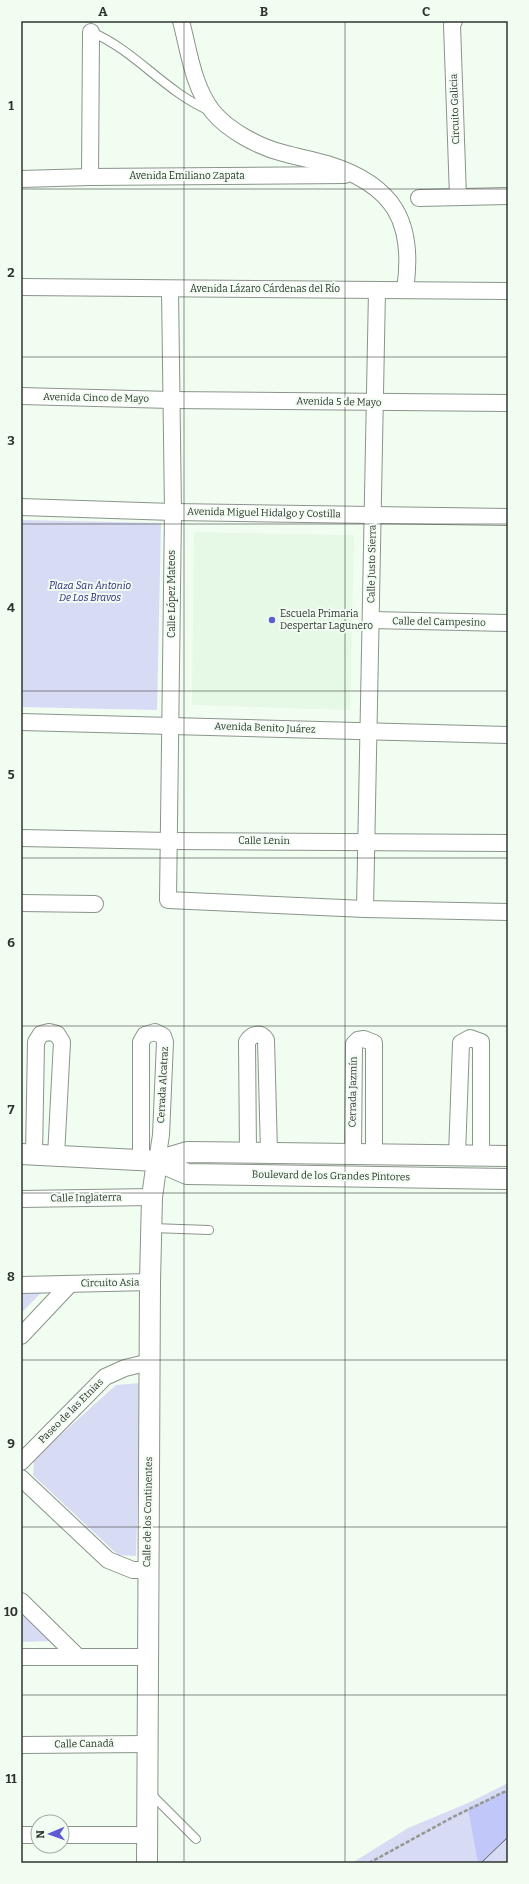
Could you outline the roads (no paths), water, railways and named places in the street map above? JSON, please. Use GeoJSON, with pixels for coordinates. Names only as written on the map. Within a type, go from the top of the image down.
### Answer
{"type":"FeatureCollection","features":[{"type":"Feature","properties":{"kind":"street"},"geometry":{"type":"LineString","coordinates":[[181,21],[201,94],[214,112],[229,126],[264,146],[281,153],[328,164],[353,175],[383,193],[401,219],[407,242],[408,267],[405,290]]}},
{"type":"Feature","properties":{"kind":"street","name":"Circuito Galicia"},"geometry":{"type":"LineString","coordinates":[[454,21],[452,25],[458,197]]}},
{"type":"Feature","properties":{"kind":"street"},"geometry":{"type":"LineString","coordinates":[[90,177],[91,32]]}},
{"type":"Feature","properties":{"kind":"street","name":"Avenida Emiliano Zapata"},"geometry":{"type":"LineString","coordinates":[[21,179],[353,175]]}},
{"type":"Feature","properties":{"kind":"street"},"geometry":{"type":"LineString","coordinates":[[419,198],[508,196]]}},
{"type":"Feature","properties":{"kind":"street","name":"Avenida Lázaro Cárdenas del Río"},"geometry":{"type":"LineString","coordinates":[[21,287],[508,291]]}},
{"type":"Feature","properties":{"kind":"street","name":"Calle López Mateos"},"geometry":{"type":"LineString","coordinates":[[170,289],[173,512],[168,900],[365,909]]}},
{"type":"Feature","properties":{"kind":"street","name":"Calle Justo Sierra"},"geometry":{"type":"LineString","coordinates":[[365,909],[377,290]]}},
{"type":"Feature","properties":{"kind":"street","name":"Avenida Cinco de Mayo"},"geometry":{"type":"LineString","coordinates":[[21,396],[171,400]]}},
{"type":"Feature","properties":{"kind":"street","name":"Avenida 5 de Mayo"},"geometry":{"type":"LineString","coordinates":[[171,400],[508,403]]}},
{"type":"Feature","properties":{"kind":"street","name":"Avenida Miguel Hidalgo y Costilla"},"geometry":{"type":"LineString","coordinates":[[21,507],[173,512],[508,517]]}},
{"type":"Feature","properties":{"kind":"street","name":"Calle del Campesino"},"geometry":{"type":"LineString","coordinates":[[371,620],[508,623]]}},
{"type":"Feature","properties":{"kind":"street","name":"Avenida Benito Juárez"},"geometry":{"type":"LineString","coordinates":[[21,722],[508,735]]}},
{"type":"Feature","properties":{"kind":"street","name":"Calle Lenin"},"geometry":{"type":"LineString","coordinates":[[21,838],[169,841],[508,843]]}},
{"type":"Feature","properties":{"kind":"street"},"geometry":{"type":"LineString","coordinates":[[21,903],[95,904]]}},
{"type":"Feature","properties":{"kind":"street"},"geometry":{"type":"LineString","coordinates":[[365,909],[508,912]]}},
{"type":"Feature","properties":{"kind":"street"},"geometry":{"type":"LineString","coordinates":[[28,1155],[36,1042],[41,1034],[49,1032],[57,1034],[62,1042],[56,1156]]}},
{"type":"Feature","properties":{"kind":"street","name":"Cerrada Alcatraz"},"geometry":{"type":"LineString","coordinates":[[155,1032],[162,1036],[165,1042],[161,1135],[149,1161],[141,1042],[145,1035],[155,1032]]}},
{"type":"Feature","properties":{"kind":"street"},"geometry":{"type":"LineString","coordinates":[[248,1152],[247,1042],[256,1034],[261,1035],[266,1040],[269,1152]]}},
{"type":"Feature","properties":{"kind":"street"},"geometry":{"type":"LineString","coordinates":[[457,1149],[461,1043],[470,1038],[481,1042],[481,1149]]}},
{"type":"Feature","properties":{"kind":"street","name":"Cerrada Jazmín"},"geometry":{"type":"LineString","coordinates":[[353,1153],[354,1044],[358,1040],[364,1039],[374,1043],[374,1153]]}},
{"type":"Feature","properties":{"kind":"street","name":"Boulevard de los Grandes Pintores"},"geometry":{"type":"LineString","coordinates":[[149,1161],[187,1152],[374,1153],[481,1149],[508,1156]]}},
{"type":"Feature","properties":{"kind":"street","name":"Boulevard de los Grandes Pintores"},"geometry":{"type":"LineString","coordinates":[[28,1155],[149,1161],[187,1174],[508,1179]]}},
{"type":"Feature","properties":{"kind":"street","name":"Calle de los Continentes"},"geometry":{"type":"LineString","coordinates":[[147,1863],[147,1657],[152,1197],[149,1161]]}},
{"type":"Feature","properties":{"kind":"street","name":"Calle Inglaterra"},"geometry":{"type":"LineString","coordinates":[[21,1199],[152,1197]]}},
{"type":"Feature","properties":{"kind":"street","name":"Circuito Asia"},"geometry":{"type":"LineString","coordinates":[[21,1285],[150,1282]]}},
{"type":"Feature","properties":{"kind":"street","name":"Circuito Asia"},"geometry":{"type":"LineString","coordinates":[[21,1336],[70,1284]]}},
{"type":"Feature","properties":{"kind":"street","name":"Paseo de las Etnias"},"geometry":{"type":"LineString","coordinates":[[21,1462],[105,1377],[125,1368],[150,1362]]}},
{"type":"Feature","properties":{"kind":"street"},"geometry":{"type":"LineString","coordinates":[[21,1478],[108,1560],[133,1570],[148,1570]]}},
{"type":"Feature","properties":{"kind":"street"},"geometry":{"type":"LineString","coordinates":[[21,1601],[78,1657]]}},
{"type":"Feature","properties":{"kind":"street"},"geometry":{"type":"LineString","coordinates":[[21,1657],[147,1657]]}},
{"type":"Feature","properties":{"kind":"street","name":"Calle Canadá"},"geometry":{"type":"LineString","coordinates":[[21,1745],[147,1744]]}},
{"type":"Feature","properties":{"kind":"street"},"geometry":{"type":"LineString","coordinates":[[70,1835],[147,1835]]}},
{"type":"Feature","properties":{"kind":"lane"},"geometry":{"type":"LineString","coordinates":[[91,32],[114,44],[192,104],[214,112]]}},
{"type":"Feature","properties":{"kind":"lane"},"geometry":{"type":"LineString","coordinates":[[151,1228],[209,1230]]}},
{"type":"Feature","properties":{"kind":"lane"},"geometry":{"type":"LineString","coordinates":[[147,1790],[196,1839]]}},
{"type":"Feature","properties":{"kind":"tram line"},"geometry":{"type":"LineString","coordinates":[[481,1863],[508,1837]]}},
{"type":"Feature","properties":{"kind":"place","name":"Escuela Primaria Despertar Lagunero"},"geometry":{"type":"Point","coordinates":[272,620]}},
{"type":"Feature","properties":{"kind":"park label","name":"Plaza San Antonio De Los Bravos"},"geometry":{"type":"Point","coordinates":[90,592]}}]}
